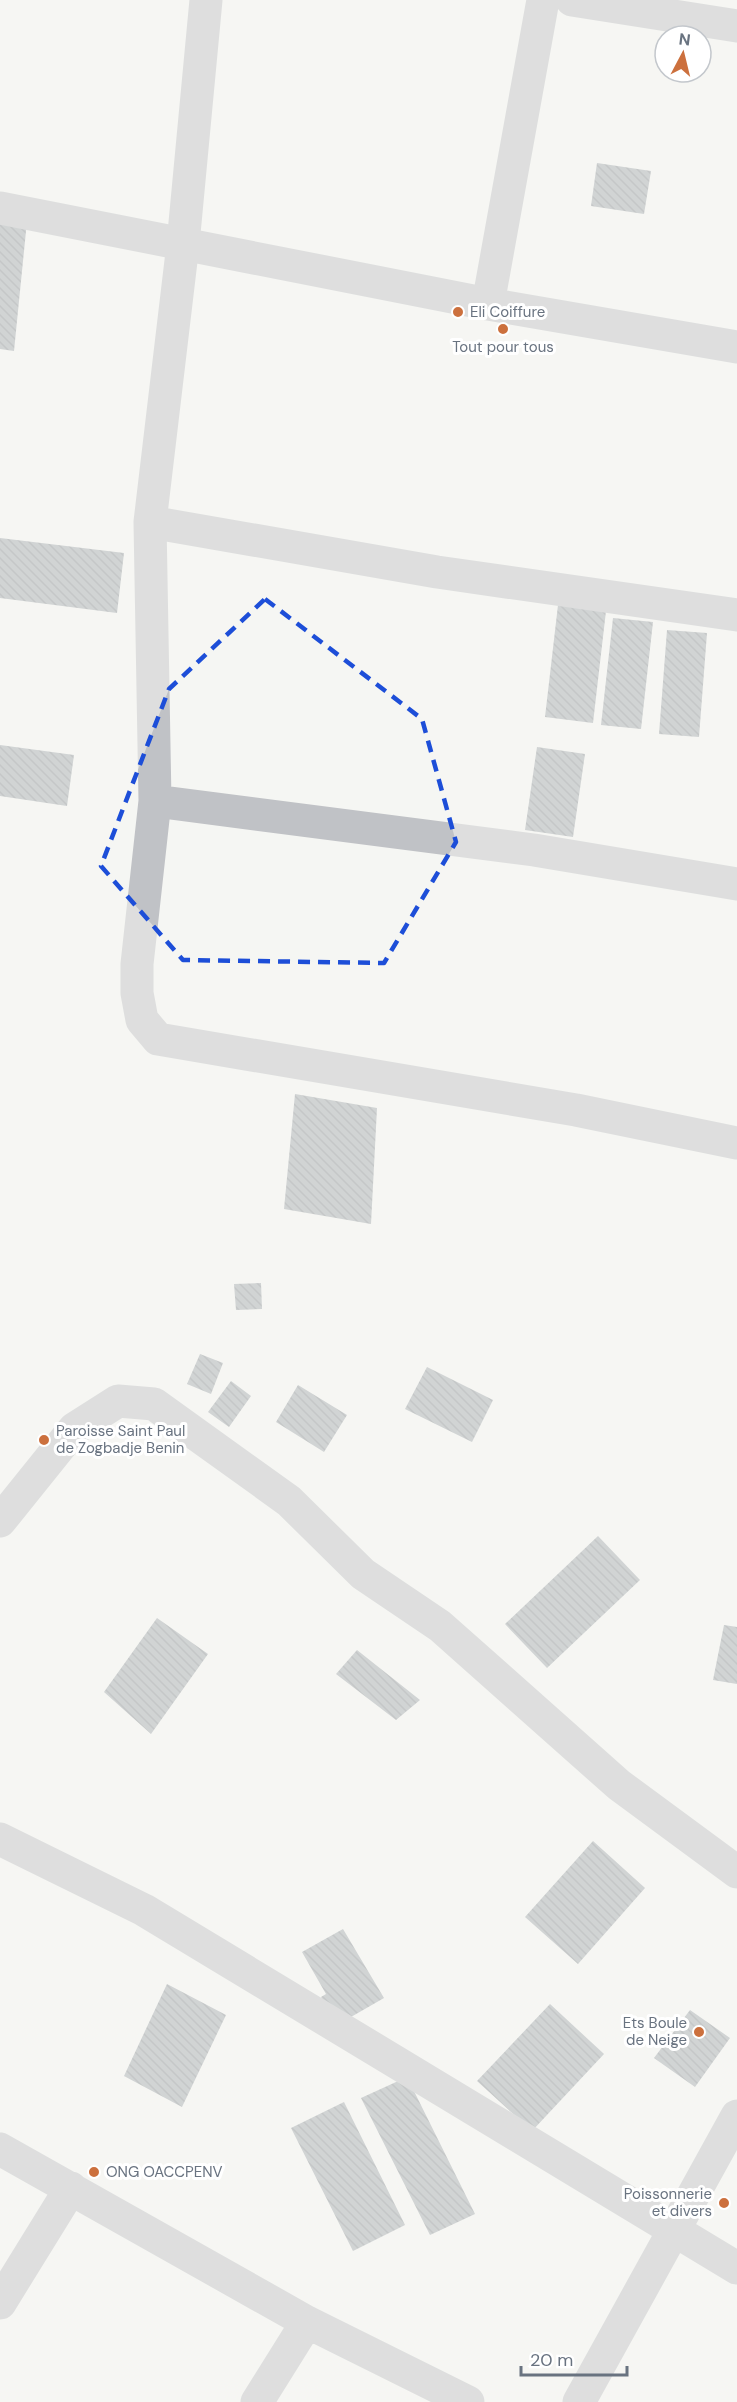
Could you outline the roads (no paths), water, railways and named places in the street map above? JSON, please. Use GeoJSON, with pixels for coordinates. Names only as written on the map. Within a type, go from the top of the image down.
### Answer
{"type":"FeatureCollection","features":[{"type":"Feature","properties":{"kind":"street"},"geometry":{"type":"LineString","coordinates":[[206,0],[183,244],[150,522],[155,801],[137,964],[137,993],[142,1020],[158,1039],[576,1110],[737,1143]]}},
{"type":"Feature","properties":{"kind":"street"},"geometry":{"type":"LineString","coordinates":[[488,304],[543,0]]}},
{"type":"Feature","properties":{"kind":"street"},"geometry":{"type":"LineString","coordinates":[[572,0],[737,26]]}},
{"type":"Feature","properties":{"kind":"street"},"geometry":{"type":"LineString","coordinates":[[0,208],[488,304],[737,347]]}},
{"type":"Feature","properties":{"kind":"street"},"geometry":{"type":"LineString","coordinates":[[150,522],[437,572],[737,615]]}},
{"type":"Feature","properties":{"kind":"street"},"geometry":{"type":"LineString","coordinates":[[155,801],[534,850],[737,884]]}},
{"type":"Feature","properties":{"kind":"street"},"geometry":{"type":"LineString","coordinates":[[0,1521],[74,1429],[118,1401],[154,1404],[289,1501],[363,1574],[440,1626],[620,1785],[737,1872]]}},
{"type":"Feature","properties":{"kind":"street"},"geometry":{"type":"LineString","coordinates":[[0,1839],[144,1910],[737,2268]]}},
{"type":"Feature","properties":{"kind":"street"},"geometry":{"type":"LineString","coordinates":[[579,2402],[675,2232],[737,2116]]}},
{"type":"Feature","properties":{"kind":"street"},"geometry":{"type":"LineString","coordinates":[[0,2150],[307,2322],[468,2402]]}},
{"type":"Feature","properties":{"kind":"street"},"geometry":{"type":"LineString","coordinates":[[0,2303],[71,2188]]}},
{"type":"Feature","properties":{"kind":"street"},"geometry":{"type":"LineString","coordinates":[[257,2402],[307,2322]]}},
{"type":"Feature","properties":{"kind":"place","name":"Eli Coiffure"},"geometry":{"type":"Point","coordinates":[458,312]}},
{"type":"Feature","properties":{"kind":"place","name":"Tout pour tous"},"geometry":{"type":"Point","coordinates":[503,329]}},
{"type":"Feature","properties":{"kind":"place","name":"Paroisse Saint Paul de Zogbadje Benin"},"geometry":{"type":"Point","coordinates":[44,1440]}},
{"type":"Feature","properties":{"kind":"place","name":"Ets Boule de Neige"},"geometry":{"type":"Point","coordinates":[699,2032]}},
{"type":"Feature","properties":{"kind":"place","name":"ONG OACCPENV"},"geometry":{"type":"Point","coordinates":[94,2172]}},
{"type":"Feature","properties":{"kind":"place","name":"Poissonnerie et divers"},"geometry":{"type":"Point","coordinates":[724,2203]}}]}
